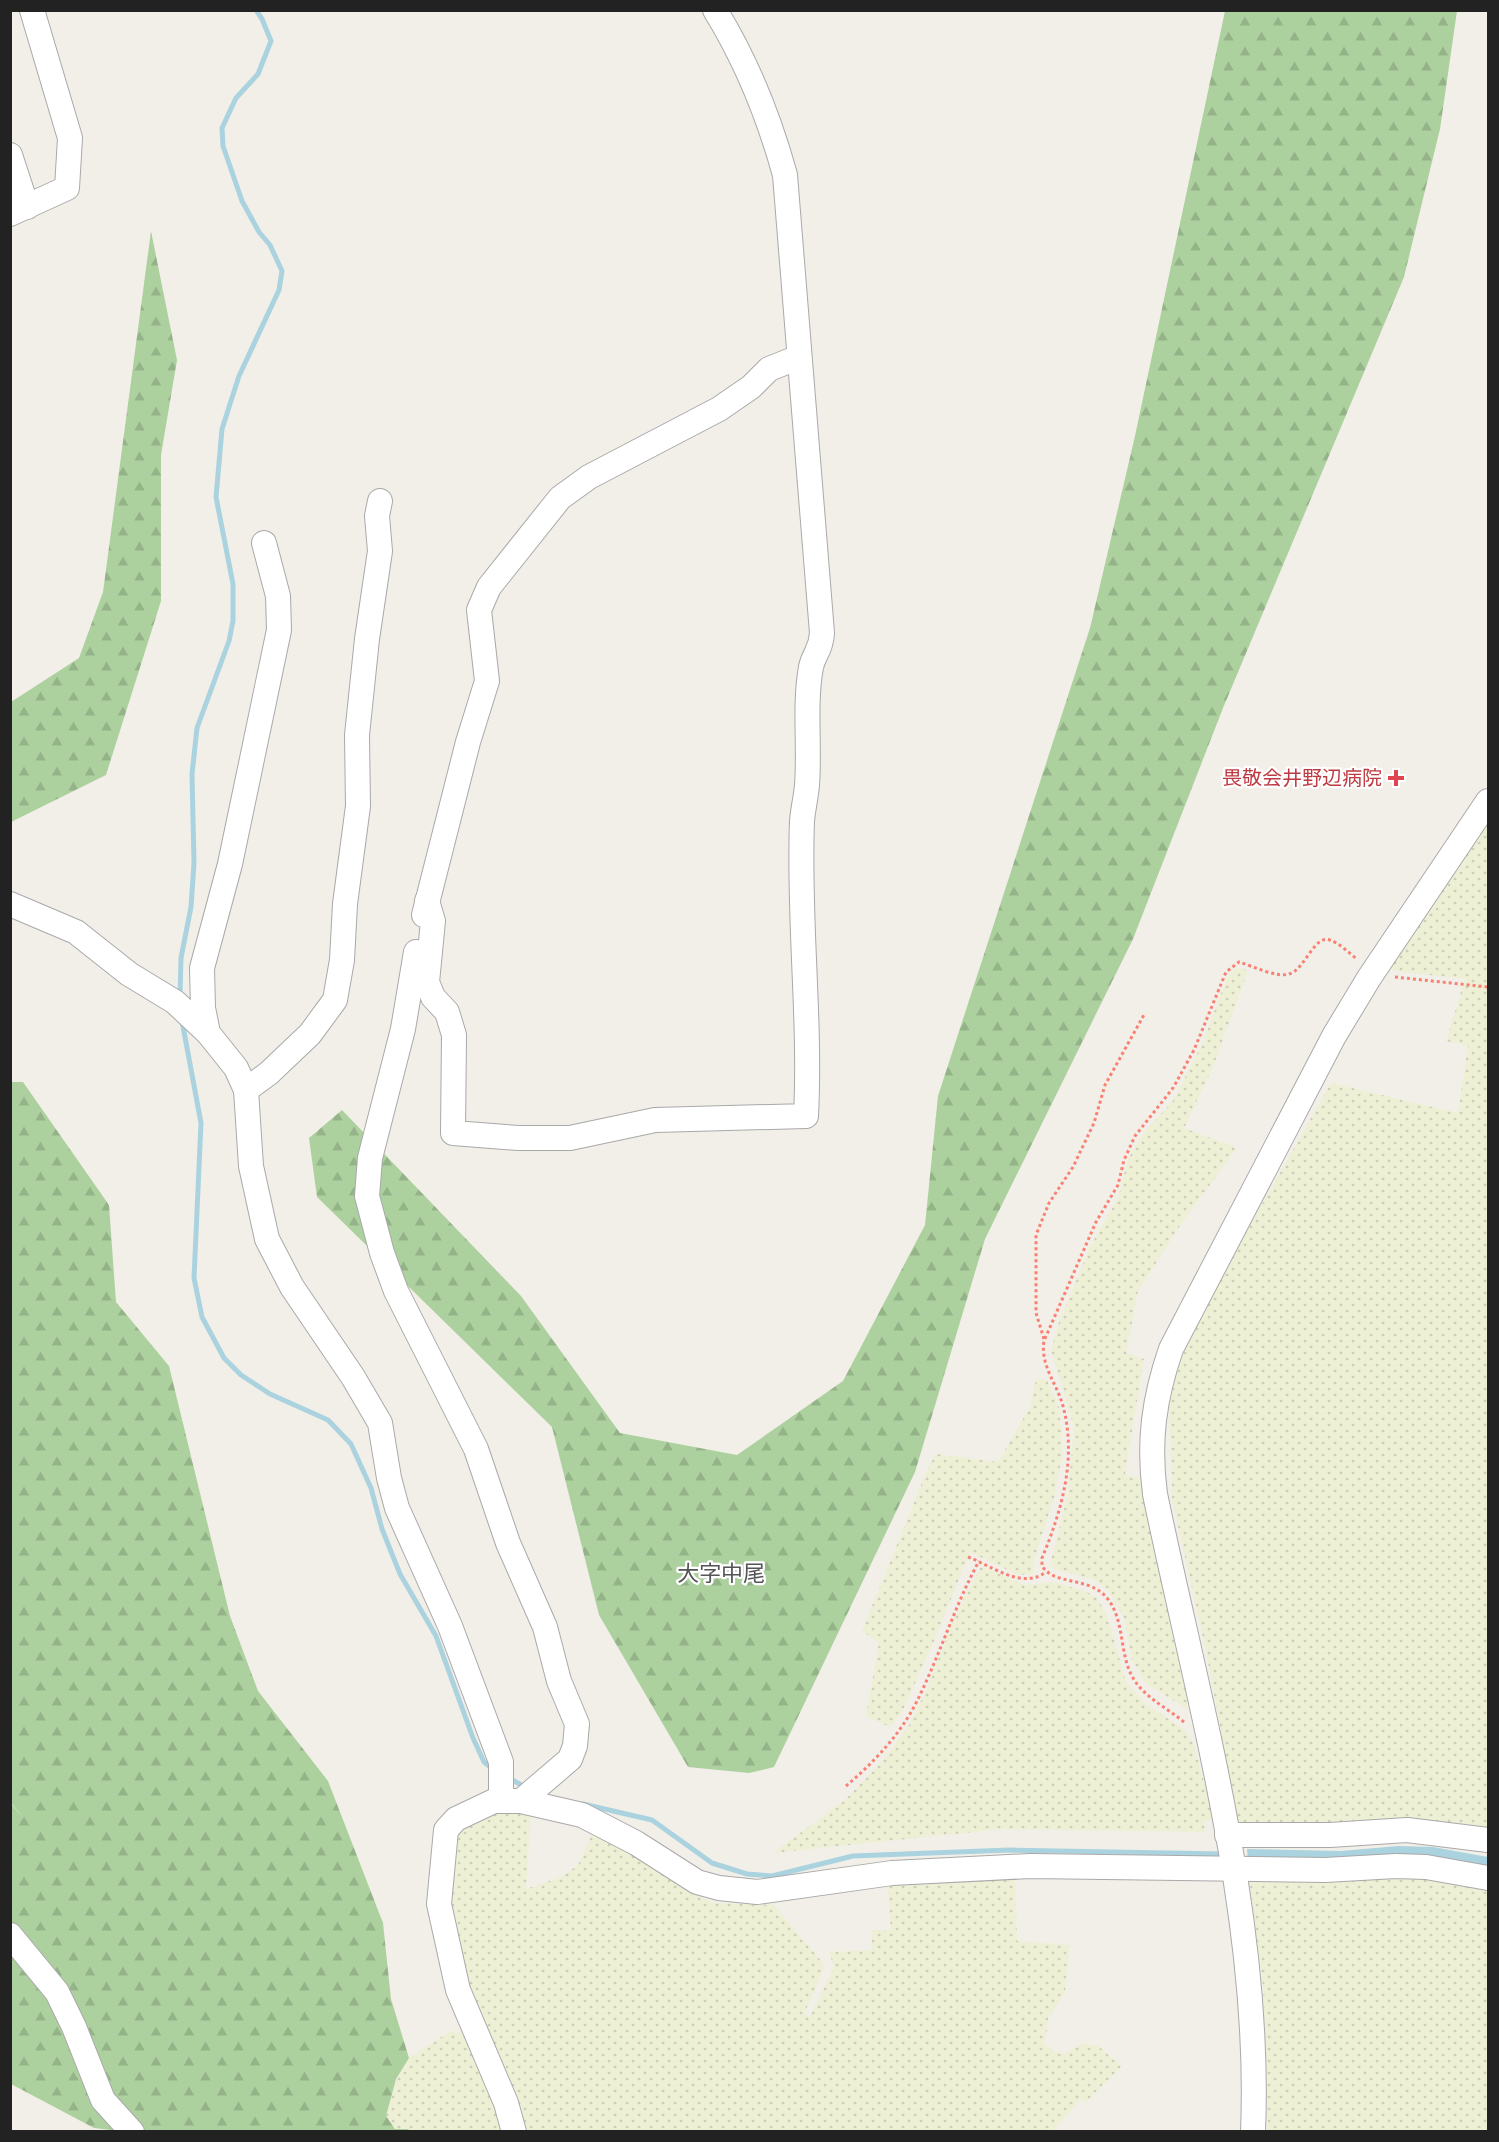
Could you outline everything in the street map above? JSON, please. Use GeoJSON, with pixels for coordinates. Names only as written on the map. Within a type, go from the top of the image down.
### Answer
{"type":"FeatureCollection","features":[{"type":"Feature","properties":{"kind":"street"},"geometry":{"type":"LineString","coordinates":[[10,155],[19,210],[68,188],[70,138],[32,10]]}},
{"type":"Feature","properties":{"kind":"street"},"geometry":{"type":"LineString","coordinates":[[427,901],[433,921],[428,982],[433,998],[447,1012],[453,1035],[453,1133],[518,1138],[570,1138],[655,1120],[806,1116],[808,1070],[803,967],[802,819],[807,785],[808,702],[812,665],[821,648],[822,633],[785,175],[773,131],[759,94],[715,10]]}},
{"type":"Feature","properties":{"kind":"street"},"geometry":{"type":"LineString","coordinates":[[514,2132],[503,2094],[458,1990],[440,1904],[444,1837],[456,1819],[511,1800],[570,1759],[577,1740],[577,1724],[559,1681],[542,1618],[508,1543],[476,1449],[396,1291],[382,1253],[367,1196],[370,1158],[403,1029],[427,901],[468,742],[487,681],[479,610],[489,587],[560,498],[589,477],[719,409],[751,387],[770,369],[799,357]]}},
{"type":"Feature","properties":{"kind":"street"},"geometry":{"type":"LineString","coordinates":[[246,1090],[269,1073],[310,1034],[335,1000],[342,960],[345,904],[358,806],[357,735],[367,639],[380,551],[377,516],[380,501]]}},
{"type":"Feature","properties":{"kind":"street"},"geometry":{"type":"LineString","coordinates":[[208,1033],[203,1008],[202,968],[230,864],[279,630],[278,596],[264,543]]}},
{"type":"Feature","properties":{"kind":"street"},"geometry":{"type":"LineString","coordinates":[[1253,2132],[1255,2069],[1251,1989],[1241,1909],[1155,1494],[1150,1448],[1155,1403],[1171,1349],[1334,1036],[1374,971],[1488,801]]}},
{"type":"Feature","properties":{"kind":"street"},"geometry":{"type":"LineString","coordinates":[[10,904],[76,932],[122,969],[176,1002],[208,1033],[236,1068],[246,1090],[251,1166],[267,1239],[292,1287],[380,1423],[389,1478],[397,1508],[450,1626],[501,1762],[511,1800]]}},
{"type":"Feature","properties":{"kind":"street"},"geometry":{"type":"LineString","coordinates":[[511,1800],[582,1815],[597,1821],[697,1882],[747,1891],[770,1892],[853,1876],[1030,1866],[1325,1870],[1396,1866],[1426,1867],[1488,1878]]}},
{"type":"Feature","properties":{"kind":"street"},"geometry":{"type":"LineString","coordinates":[[1228,1839],[1407,1830],[1488,1840]]}},
{"type":"Feature","properties":{"kind":"street"},"geometry":{"type":"LineString","coordinates":[[10,1935],[57,1992],[74,2026],[103,2100],[132,2132]]}},
{"type":"Feature","properties":{"kind":"path"},"geometry":{"type":"LineString","coordinates":[[1044,1341],[1096,1222],[1118,1185],[1124,1161],[1135,1136],[1173,1088],[1190,1058],[1226,972],[1239,962],[1284,975],[1292,974],[1299,969],[1316,944],[1323,939],[1330,940],[1374,971],[1413,980],[1488,987]]}},
{"type":"Feature","properties":{"kind":"path"},"geometry":{"type":"LineString","coordinates":[[1046,1572],[1042,1566],[1042,1558],[1063,1496],[1069,1428],[1062,1402],[1045,1361],[1044,1341],[1036,1313],[1036,1235],[1049,1203],[1073,1167],[1094,1123],[1105,1085],[1145,1013]]}},
{"type":"Feature","properties":{"kind":"path"},"geometry":{"type":"LineString","coordinates":[[968,1557],[1015,1578],[1029,1580],[1046,1572],[1082,1581],[1105,1595],[1115,1608],[1133,1677],[1142,1690],[1183,1721],[1210,1751]]}},
{"type":"Feature","properties":{"kind":"path"},"geometry":{"type":"LineString","coordinates":[[846,1786],[873,1763],[915,1706],[961,1595],[980,1561]]}},
{"type":"Feature","properties":{"kind":"green space"},"geometry":{"type":"Polygon","coordinates":[[[1225,11],[1457,11],[1440,129],[1404,277],[1223,708],[1133,939],[985,1239],[915,1472],[774,1767],[749,1773],[688,1767],[599,1615],[552,1427],[317,1197],[309,1138],[342,1110],[521,1296],[620,1433],[737,1455],[843,1381],[925,1225],[938,1096],[1090,628],[1135,436],[1225,11]]]}},
{"type":"Feature","properties":{"kind":"green space"},"geometry":{"type":"Polygon","coordinates":[[[151,231],[177,360],[161,455],[161,601],[106,775],[11,822],[11,702],[79,658],[103,592],[151,231]]]}},
{"type":"Feature","properties":{"kind":"green space"},"geometry":{"type":"Polygon","coordinates":[[[1488,822],[1488,1830],[1238,1825],[1206,1651],[1172,1499],[1169,1397],[1185,1349],[1207,1301],[1331,1083],[1458,1113],[1468,1046],[1446,1041],[1465,979],[1395,971],[1390,966],[1488,822]]]}},
{"type":"Feature","properties":{"kind":"green space"},"geometry":{"type":"Polygon","coordinates":[[[1241,968],[1248,971],[1213,1067],[1184,1128],[1237,1148],[1181,1224],[1138,1291],[1126,1353],[1144,1359],[1125,1474],[1140,1478],[1190,1711],[1145,1683],[1132,1660],[1124,1618],[1107,1589],[1095,1580],[1056,1570],[1050,1564],[1068,1494],[1074,1427],[1051,1350],[1059,1322],[1090,1247],[1118,1198],[1128,1159],[1146,1130],[1173,1101],[1202,1044],[1226,980],[1233,970],[1241,968]]]}},
{"type":"Feature","properties":{"kind":"green space"},"geometry":{"type":"Polygon","coordinates":[[[11,1082],[23,1082],[109,1205],[116,1302],[169,1366],[230,1616],[258,1691],[328,1781],[383,1923],[391,1999],[409,2058],[396,2079],[386,2116],[395,2129],[411,2131],[126,2132],[94,2128],[11,2084],[11,1804],[24,1818],[10,1802],[11,1082]]]}},
{"type":"Feature","properties":{"kind":"green space"},"geometry":{"type":"Polygon","coordinates":[[[1036,1379],[1047,1380],[1059,1407],[1063,1450],[1054,1498],[1033,1564],[1034,1574],[1018,1575],[970,1552],[902,1712],[890,1727],[866,1716],[879,1643],[862,1631],[928,1468],[936,1454],[998,1462],[1030,1407],[1036,1379]]]}},
{"type":"Feature","properties":{"kind":"green space"},"geometry":{"type":"Polygon","coordinates":[[[981,1566],[1024,1585],[1054,1582],[1087,1592],[1097,1598],[1107,1615],[1126,1682],[1145,1703],[1186,1731],[1194,1745],[1214,1819],[1204,1821],[1205,1832],[1002,1829],[773,1853],[846,1799],[882,1761],[909,1725],[926,1691],[956,1614],[981,1566]]]}},
{"type":"Feature","properties":{"kind":"green space"},"geometry":{"type":"Polygon","coordinates":[[[511,1810],[531,1813],[526,1889],[561,1877],[578,1865],[593,1832],[597,1831],[696,1895],[714,1903],[774,1905],[822,1962],[824,1968],[804,2014],[810,2017],[834,1967],[829,1952],[872,1950],[872,1930],[891,1930],[887,1882],[1015,1878],[1017,1941],[1070,1945],[1065,1992],[1048,2019],[1045,2044],[1055,2052],[1065,2054],[1081,2044],[1097,2045],[1122,2066],[1086,2102],[1081,2099],[1053,2131],[524,2131],[465,1983],[452,1923],[448,1872],[458,1828],[488,1815],[511,1810]]]}},
{"type":"Feature","properties":{"kind":"green space"},"geometry":{"type":"Polygon","coordinates":[[[1412,1876],[1488,1890],[1488,2131],[1268,2131],[1263,1986],[1249,1877],[1412,1876]]]}},
{"type":"Feature","properties":{"kind":"green space"},"geometry":{"type":"Polygon","coordinates":[[[468,2029],[507,2131],[395,2129],[385,2116],[396,2079],[409,2058],[452,2030],[456,2034],[468,2029]]]}},
{"type":"Feature","properties":{"kind":"water"},"geometry":{"type":"Polygon","coordinates":[[[1398,1846],[1433,1847],[1488,1857],[1488,1871],[1248,1863],[1247,1849],[1341,1851],[1398,1846]]]}},
{"type":"Feature","properties":{"kind":"waterway"},"geometry":{"type":"LineString","coordinates":[[180,996],[181,958],[191,907],[194,863],[192,774],[197,728],[229,641],[233,621],[233,584],[216,497],[222,429],[239,376],[279,290],[282,271],[270,245],[259,232],[242,201],[223,146],[222,128],[236,98],[258,74],[271,41],[256,10]]}},
{"type":"Feature","properties":{"kind":"waterway"},"geometry":{"type":"LineString","coordinates":[[182,1021],[201,1123],[194,1278],[202,1317],[224,1358],[241,1375],[270,1394],[328,1420],[351,1444],[371,1488],[382,1529],[400,1574],[436,1636],[473,1738],[484,1762],[494,1770]]}},
{"type":"Feature","properties":{"kind":"waterway"},"geometry":{"type":"LineString","coordinates":[[507,1777],[525,1787]]}},
{"type":"Feature","properties":{"kind":"waterway"},"geometry":{"type":"LineString","coordinates":[[583,1804],[652,1820],[712,1863],[747,1874],[772,1876],[853,1856],[1009,1850],[1225,1854]]}},
{"type":"Feature","properties":{"kind":"place","name":"畏敬会井野辺病院"},"geometry":{"type":"Point","coordinates":[1396,778]}},
{"type":"Feature","properties":{"kind":"district","name":"大字中尾"},"geometry":{"type":"Point","coordinates":[721,1573]}}]}
